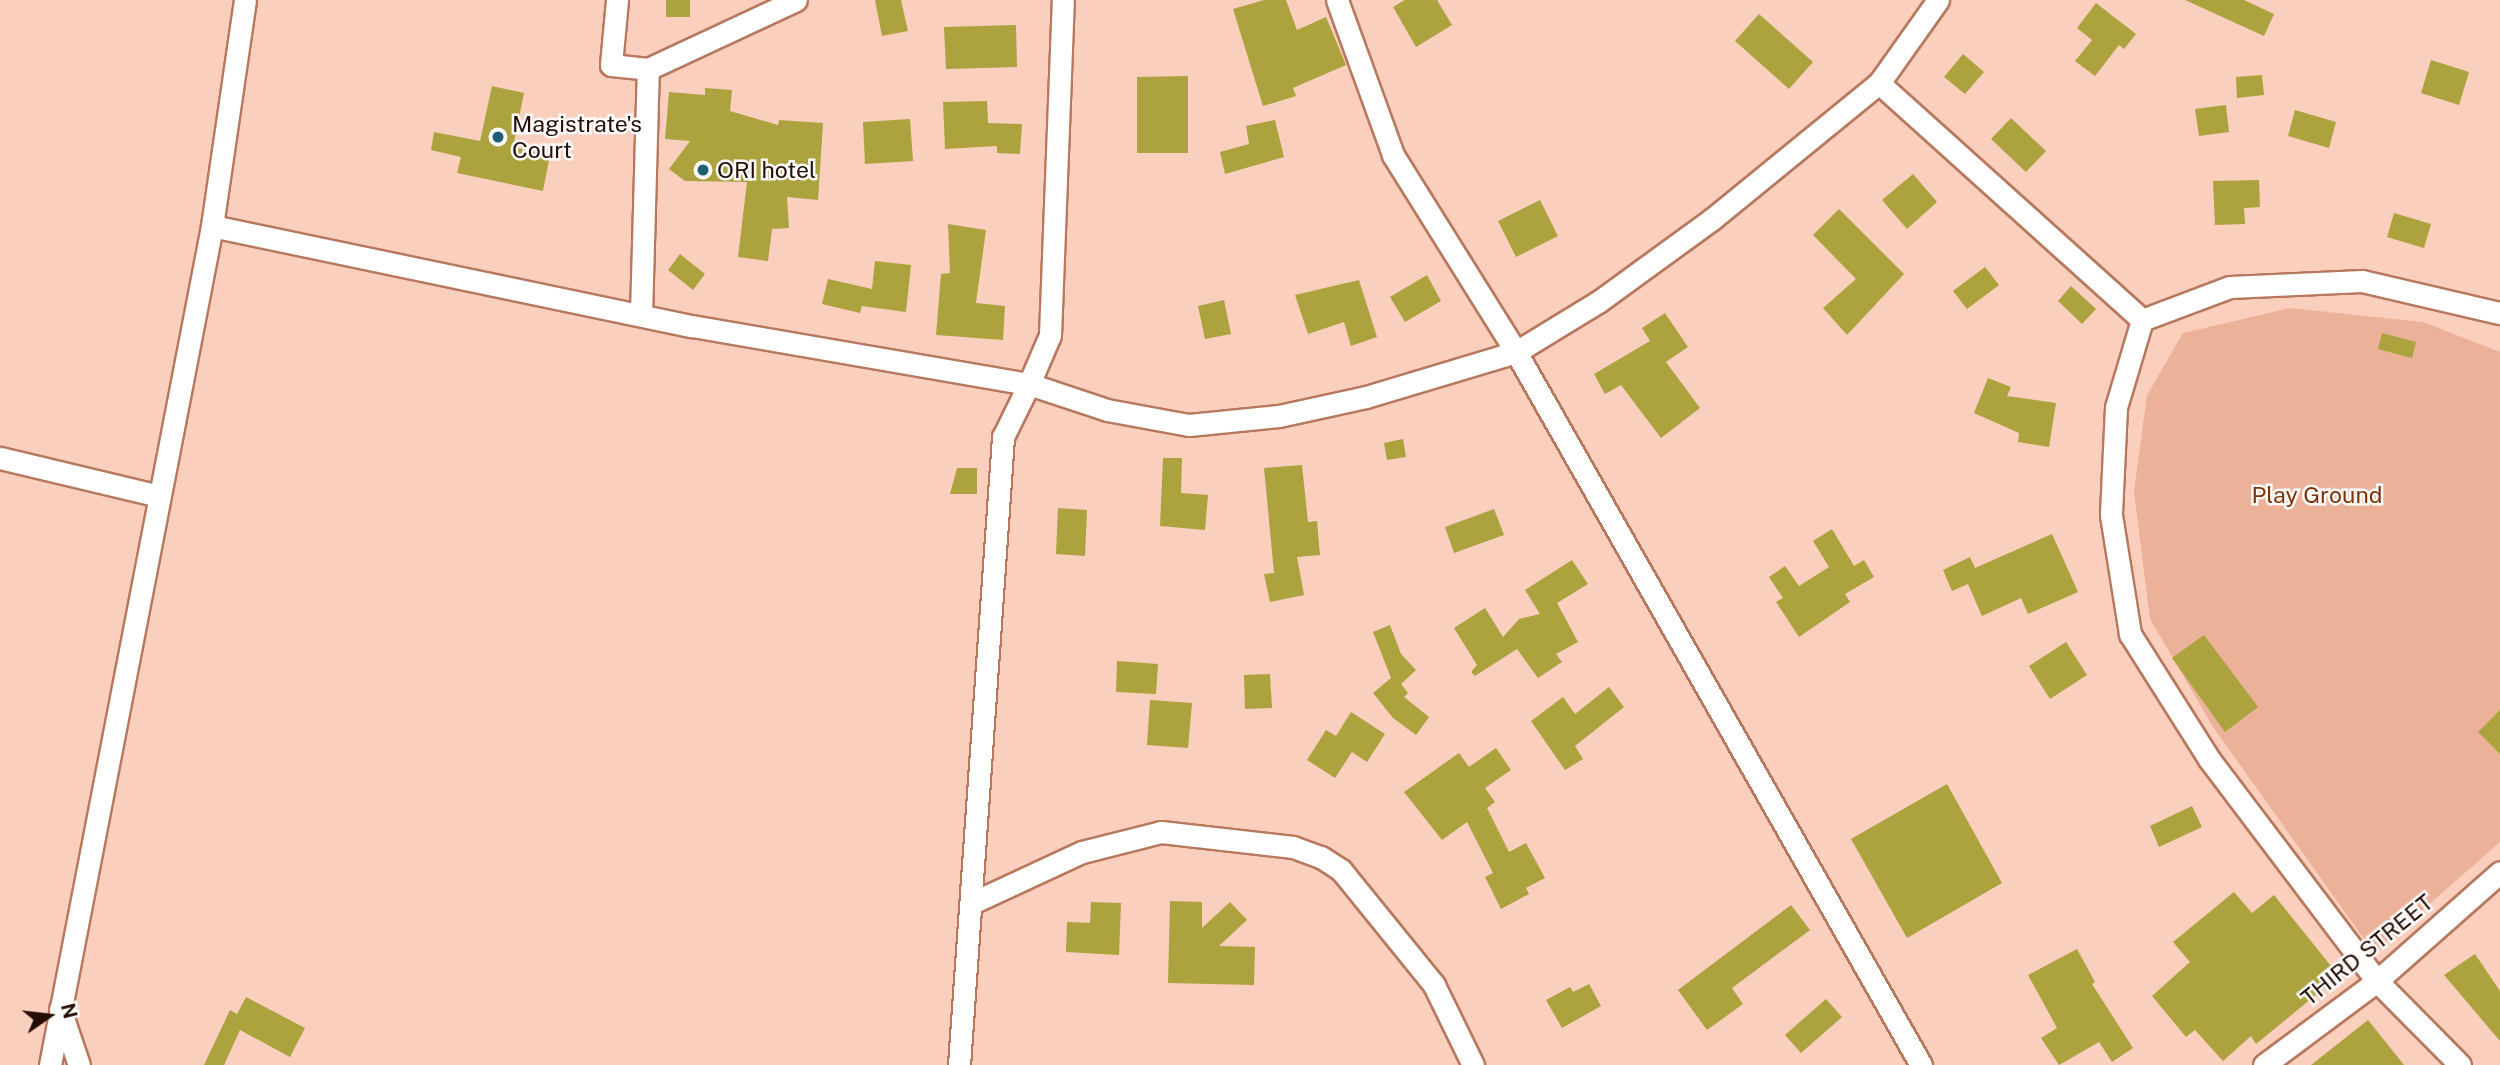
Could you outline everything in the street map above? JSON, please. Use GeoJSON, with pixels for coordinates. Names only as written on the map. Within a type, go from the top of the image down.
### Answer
{"type":"FeatureCollection","features":[{"type":"Feature","properties":{"kind":"street"},"geometry":{"type":"LineString","coordinates":[[50,1065],[59,1007],[212,226],[245,0]]}},
{"type":"Feature","properties":{"kind":"street"},"geometry":{"type":"LineString","coordinates":[[617,0],[611,65],[648,69],[796,0]]}},
{"type":"Feature","properties":{"kind":"street"},"geometry":{"type":"LineString","coordinates":[[959,1065],[1003,438],[1050,335],[1063,0]]}},
{"type":"Feature","properties":{"kind":"street"},"geometry":{"type":"LineString","coordinates":[[1336,0],[1393,155],[1516,352],[1921,1065]]}},
{"type":"Feature","properties":{"kind":"street"},"geometry":{"type":"LineString","coordinates":[[212,226],[641,315],[1028,384],[1107,410],[1189,425],[1279,416],[1366,397],[1516,352],[1598,302],[1711,220],[1879,83],[1938,0]]}},
{"type":"Feature","properties":{"kind":"street"},"geometry":{"type":"LineString","coordinates":[[641,315],[648,69]]}},
{"type":"Feature","properties":{"kind":"street"},"geometry":{"type":"LineString","coordinates":[[1879,83],[2142,320]]}},
{"type":"Feature","properties":{"kind":"street"},"geometry":{"type":"LineString","coordinates":[[2142,320],[2230,287],[2362,281],[2500,313]]}},
{"type":"Feature","properties":{"kind":"street"},"geometry":{"type":"LineString","coordinates":[[2142,320],[2116,407],[2110,515],[2130,634],[2209,759],[2377,981],[2460,1065]]}},
{"type":"Feature","properties":{"kind":"street"},"geometry":{"type":"LineString","coordinates":[[0,458],[159,496]]}},
{"type":"Feature","properties":{"kind":"street"},"geometry":{"type":"LineString","coordinates":[[972,903],[1082,852],[1161,832],[1293,847],[1321,857],[1341,870],[1434,985],[1473,1065]]}},
{"type":"Feature","properties":{"kind":"street","name":"THIRD STREET"},"geometry":{"type":"LineString","coordinates":[[2264,1065],[2377,981],[2500,872]]}},
{"type":"Feature","properties":{"kind":"street"},"geometry":{"type":"LineString","coordinates":[[59,1007],[79,1065]]}},
{"type":"Feature","properties":{"kind":"green space","name":"Play Ground"},"geometry":{"type":"Polygon","coordinates":[[[2290,308],[2423,322],[2500,352],[2500,842],[2374,953],[2213,727],[2150,619],[2134,492],[2147,395],[2183,333],[2290,308]]]}},
{"type":"Feature","properties":{"kind":"building"},"geometry":{"type":"Polygon","coordinates":[[[666,0],[690,0],[690,17],[666,17],[666,0]]]}},
{"type":"Feature","properties":{"kind":"building"},"geometry":{"type":"Polygon","coordinates":[[[875,0],[901,0],[908,31],[882,36],[875,0]]]}},
{"type":"Feature","properties":{"kind":"building"},"geometry":{"type":"Polygon","coordinates":[[[1264,0],[1286,0],[1297,30],[1326,17],[1346,65],[1293,88],[1296,96],[1263,106],[1233,9],[1264,0]]]}},
{"type":"Feature","properties":{"kind":"building"},"geometry":{"type":"Polygon","coordinates":[[[1405,0],[1437,0],[1452,25],[1416,47],[1393,7],[1405,0]]]}},
{"type":"Feature","properties":{"kind":"building"},"geometry":{"type":"Polygon","coordinates":[[[2185,0],[2244,0],[2274,14],[2264,36],[2185,0]]]}},
{"type":"Feature","properties":{"kind":"building"},"geometry":{"type":"Polygon","coordinates":[[[2096,3],[2136,34],[2124,49],[2119,45],[2095,76],[2075,61],[2092,40],[2077,28],[2096,3]]]}},
{"type":"Feature","properties":{"kind":"building"},"geometry":{"type":"Polygon","coordinates":[[[1759,14],[1813,62],[1789,89],[1735,41],[1759,14]]]}},
{"type":"Feature","properties":{"kind":"building"},"geometry":{"type":"Polygon","coordinates":[[[1016,25],[1017,67],[946,69],[944,27],[1016,25]]]}},
{"type":"Feature","properties":{"kind":"building"},"geometry":{"type":"Polygon","coordinates":[[[1963,54],[1984,72],[1965,94],[1944,77],[1963,54]]]}},
{"type":"Feature","properties":{"kind":"building"},"geometry":{"type":"Polygon","coordinates":[[[2431,60],[2469,72],[2459,105],[2421,93],[2431,60]]]}},
{"type":"Feature","properties":{"kind":"building"},"geometry":{"type":"Polygon","coordinates":[[[2262,75],[2264,95],[2237,98],[2236,77],[2262,75]]]}},
{"type":"Feature","properties":{"kind":"building"},"geometry":{"type":"Polygon","coordinates":[[[1188,76],[1188,153],[1137,153],[1137,77],[1188,76]]]}},
{"type":"Feature","properties":{"kind":"building","name":"Magistrate's Court"},"geometry":{"type":"Polygon","coordinates":[[[492,86],[524,93],[513,147],[550,155],[543,191],[457,173],[461,157],[431,150],[434,132],[480,141],[492,86]]]}},
{"type":"Feature","properties":{"kind":"building"},"geometry":{"type":"Polygon","coordinates":[[[705,88],[732,90],[730,111],[778,125],[779,120],[823,123],[818,200],[787,197],[789,228],[772,229],[768,261],[738,257],[747,182],[685,181],[669,169],[690,141],[665,139],[669,92],[705,95],[705,88]]]}},
{"type":"Feature","properties":{"kind":"building"},"geometry":{"type":"Polygon","coordinates":[[[987,101],[988,123],[1022,124],[1020,154],[997,153],[997,146],[945,149],[943,102],[987,101]]]}},
{"type":"Feature","properties":{"kind":"building"},"geometry":{"type":"Polygon","coordinates":[[[2226,105],[2229,132],[2199,136],[2195,109],[2226,105]]]}},
{"type":"Feature","properties":{"kind":"building"},"geometry":{"type":"Polygon","coordinates":[[[2295,110],[2336,122],[2329,148],[2288,136],[2295,110]]]}},
{"type":"Feature","properties":{"kind":"building"},"geometry":{"type":"Polygon","coordinates":[[[2011,118],[2046,151],[2026,172],[1991,139],[2011,118]]]}},
{"type":"Feature","properties":{"kind":"building"},"geometry":{"type":"Polygon","coordinates":[[[910,119],[913,161],[865,164],[863,122],[910,119]]]}},
{"type":"Feature","properties":{"kind":"building"},"geometry":{"type":"Polygon","coordinates":[[[1275,120],[1284,157],[1225,174],[1220,152],[1249,144],[1246,126],[1275,120]]]}},
{"type":"Feature","properties":{"kind":"building"},"geometry":{"type":"Polygon","coordinates":[[[1913,174],[1937,202],[1907,229],[1882,200],[1913,174]]]}},
{"type":"Feature","properties":{"kind":"building"},"geometry":{"type":"Polygon","coordinates":[[[2259,180],[2260,207],[2244,208],[2245,224],[2215,225],[2213,181],[2259,180]]]}},
{"type":"Feature","properties":{"kind":"building"},"geometry":{"type":"Polygon","coordinates":[[[1540,200],[1558,236],[1516,257],[1498,221],[1540,200]]]}},
{"type":"Feature","properties":{"kind":"building"},"geometry":{"type":"Polygon","coordinates":[[[1839,209],[1904,274],[1847,335],[1823,308],[1856,279],[1813,235],[1839,209]]]}},
{"type":"Feature","properties":{"kind":"building"},"geometry":{"type":"Polygon","coordinates":[[[2394,213],[2431,224],[2424,248],[2387,237],[2394,213]]]}},
{"type":"Feature","properties":{"kind":"building"},"geometry":{"type":"Polygon","coordinates":[[[948,224],[986,230],[976,303],[1005,306],[1003,340],[936,335],[941,274],[950,273],[948,224]]]}},
{"type":"Feature","properties":{"kind":"building"},"geometry":{"type":"Polygon","coordinates":[[[680,254],[705,274],[693,290],[668,270],[680,254]]]}},
{"type":"Feature","properties":{"kind":"building"},"geometry":{"type":"Polygon","coordinates":[[[875,261],[911,265],[906,312],[862,306],[860,313],[822,304],[828,279],[872,289],[875,261]]]}},
{"type":"Feature","properties":{"kind":"building"},"geometry":{"type":"Polygon","coordinates":[[[1985,267],[1999,285],[1967,309],[1953,291],[1985,267]]]}},
{"type":"Feature","properties":{"kind":"building"},"geometry":{"type":"Polygon","coordinates":[[[1427,275],[1441,301],[1405,322],[1390,297],[1427,275]]]}},
{"type":"Feature","properties":{"kind":"building"},"geometry":{"type":"Polygon","coordinates":[[[1359,280],[1377,337],[1351,346],[1344,322],[1308,334],[1295,295],[1359,280]]]}},
{"type":"Feature","properties":{"kind":"building"},"geometry":{"type":"Polygon","coordinates":[[[2071,286],[2096,309],[2082,324],[2058,301],[2071,286]]]}},
{"type":"Feature","properties":{"kind":"building"},"geometry":{"type":"Polygon","coordinates":[[[1224,300],[1231,334],[1205,339],[1198,306],[1224,300]]]}},
{"type":"Feature","properties":{"kind":"building"},"geometry":{"type":"Polygon","coordinates":[[[1665,313],[1688,347],[1666,362],[1700,408],[1661,438],[1621,385],[1605,394],[1594,374],[1650,341],[1642,328],[1665,313]]]}},
{"type":"Feature","properties":{"kind":"building"},"geometry":{"type":"Polygon","coordinates":[[[2382,333],[2416,342],[2412,358],[2378,349],[2382,333]]]}},
{"type":"Feature","properties":{"kind":"building"},"geometry":{"type":"Polygon","coordinates":[[[1988,378],[2011,387],[2007,396],[2056,403],[2049,447],[2018,442],[2019,433],[1974,413],[1988,378]]]}},
{"type":"Feature","properties":{"kind":"building"},"geometry":{"type":"Polygon","coordinates":[[[1403,439],[1406,457],[1387,460],[1384,443],[1403,439]]]}},
{"type":"Feature","properties":{"kind":"building"},"geometry":{"type":"Polygon","coordinates":[[[1163,458],[1182,458],[1181,493],[1208,495],[1205,530],[1160,526],[1163,458]]]}},
{"type":"Feature","properties":{"kind":"building"},"geometry":{"type":"Polygon","coordinates":[[[1302,465],[1308,522],[1317,521],[1320,555],[1297,557],[1304,595],[1270,602],[1264,574],[1274,573],[1264,468],[1302,465]]]}},
{"type":"Feature","properties":{"kind":"building"},"geometry":{"type":"Polygon","coordinates":[[[957,468],[977,468],[977,494],[950,494],[957,468]]]}},
{"type":"Feature","properties":{"kind":"building"},"geometry":{"type":"Polygon","coordinates":[[[1058,508],[1087,510],[1085,556],[1056,554],[1058,508]]]}},
{"type":"Feature","properties":{"kind":"building"},"geometry":{"type":"Polygon","coordinates":[[[1494,509],[1504,535],[1454,553],[1445,527],[1494,509]]]}},
{"type":"Feature","properties":{"kind":"building"},"geometry":{"type":"Polygon","coordinates":[[[1832,529],[1854,566],[1864,560],[1874,577],[1845,594],[1850,602],[1799,637],[1776,602],[1783,598],[1769,577],[1785,566],[1799,586],[1829,567],[1813,541],[1832,529]]]}},
{"type":"Feature","properties":{"kind":"building"},"geometry":{"type":"Polygon","coordinates":[[[2052,534],[2078,592],[2028,614],[2021,598],[1982,616],[1968,584],[1952,591],[1943,570],[1970,557],[1975,568],[2052,534]]]}},
{"type":"Feature","properties":{"kind":"building"},"geometry":{"type":"Polygon","coordinates":[[[1572,560],[1588,584],[1557,603],[1578,642],[1556,654],[1562,662],[1538,678],[1517,649],[1475,676],[1471,672],[1477,665],[1454,628],[1485,608],[1503,637],[1519,619],[1540,614],[1525,590],[1572,560]]]}},
{"type":"Feature","properties":{"kind":"building"},"geometry":{"type":"Polygon","coordinates":[[[1390,625],[1401,654],[1416,670],[1401,684],[1408,693],[1404,697],[1429,717],[1416,735],[1393,718],[1373,693],[1391,678],[1373,632],[1390,625]]]}},
{"type":"Feature","properties":{"kind":"building"},"geometry":{"type":"Polygon","coordinates":[[[2204,635],[2258,707],[2225,732],[2172,658],[2204,635]]]}},
{"type":"Feature","properties":{"kind":"building"},"geometry":{"type":"Polygon","coordinates":[[[2066,642],[2087,675],[2050,699],[2029,666],[2066,642]]]}},
{"type":"Feature","properties":{"kind":"building"},"geometry":{"type":"Polygon","coordinates":[[[1117,661],[1158,664],[1156,694],[1116,692],[1117,661]]]}},
{"type":"Feature","properties":{"kind":"building"},"geometry":{"type":"Polygon","coordinates":[[[1270,674],[1272,708],[1245,709],[1244,675],[1270,674]]]}},
{"type":"Feature","properties":{"kind":"building"},"geometry":{"type":"Polygon","coordinates":[[[1609,687],[1624,707],[1575,746],[1583,759],[1565,770],[1531,721],[1563,697],[1575,714],[1609,687]]]}},
{"type":"Feature","properties":{"kind":"building"},"geometry":{"type":"Polygon","coordinates":[[[1150,700],[1192,703],[1188,748],[1147,745],[1150,700]]]}},
{"type":"Feature","properties":{"kind":"building"},"geometry":{"type":"Polygon","coordinates":[[[2500,710],[2500,754],[2478,732],[2500,710]]]}},
{"type":"Feature","properties":{"kind":"building"},"geometry":{"type":"Polygon","coordinates":[[[1351,712],[1385,734],[1367,762],[1352,752],[1335,778],[1307,760],[1326,730],[1336,736],[1351,712]]]}},
{"type":"Feature","properties":{"kind":"building"},"geometry":{"type":"Polygon","coordinates":[[[1496,748],[1511,770],[1485,788],[1495,802],[1487,808],[1509,852],[1526,843],[1545,878],[1526,888],[1529,894],[1501,909],[1485,877],[1493,873],[1467,822],[1442,840],[1404,792],[1459,753],[1469,767],[1496,748]]]}},
{"type":"Feature","properties":{"kind":"building"},"geometry":{"type":"Polygon","coordinates":[[[1947,784],[2002,883],[1907,938],[1851,839],[1947,784]]]}},
{"type":"Feature","properties":{"kind":"building"},"geometry":{"type":"Polygon","coordinates":[[[2192,806],[2202,827],[2159,847],[2150,826],[2192,806]]]}},
{"type":"Feature","properties":{"kind":"building"},"geometry":{"type":"Polygon","coordinates":[[[2234,892],[2252,913],[2274,895],[2339,976],[2256,1044],[2251,1036],[2223,1061],[2195,1030],[2186,1037],[2152,996],[2190,962],[2173,942],[2234,892]]]}},
{"type":"Feature","properties":{"kind":"building"},"geometry":{"type":"Polygon","coordinates":[[[1170,901],[1202,902],[1202,928],[1230,902],[1247,920],[1219,946],[1255,947],[1254,985],[1168,983],[1170,901]]]}},
{"type":"Feature","properties":{"kind":"building"},"geometry":{"type":"Polygon","coordinates":[[[1091,902],[1121,903],[1119,955],[1066,952],[1067,922],[1090,923],[1091,902]]]}},
{"type":"Feature","properties":{"kind":"building"},"geometry":{"type":"Polygon","coordinates":[[[1791,905],[1810,930],[1732,988],[1743,1004],[1707,1030],[1678,990],[1791,905]]]}},
{"type":"Feature","properties":{"kind":"building"},"geometry":{"type":"Polygon","coordinates":[[[2077,949],[2095,982],[2092,984],[2133,1048],[2112,1062],[2099,1042],[2059,1065],[2041,1038],[2057,1028],[2028,975],[2077,949]]]}},
{"type":"Feature","properties":{"kind":"building"},"geometry":{"type":"Polygon","coordinates":[[[2475,954],[2500,991],[2500,1041],[2444,975],[2475,954]]]}},
{"type":"Feature","properties":{"kind":"building"},"geometry":{"type":"Polygon","coordinates":[[[1589,984],[1601,1006],[1562,1028],[1546,1000],[1570,987],[1573,992],[1589,984]]]}},
{"type":"Feature","properties":{"kind":"building"},"geometry":{"type":"Polygon","coordinates":[[[246,997],[305,1028],[290,1057],[240,1030],[224,1065],[204,1065],[230,1010],[237,1014],[246,997]]]}},
{"type":"Feature","properties":{"kind":"building"},"geometry":{"type":"Polygon","coordinates":[[[1826,999],[1842,1017],[1801,1053],[1785,1035],[1826,999]]]}},
{"type":"Feature","properties":{"kind":"building"},"geometry":{"type":"Polygon","coordinates":[[[2368,1020],[2404,1065],[2311,1065],[2368,1020]]]}},
{"type":"Feature","properties":{"kind":"place","name":"Magistrate's Court"},"geometry":{"type":"Point","coordinates":[498,137]}},
{"type":"Feature","properties":{"kind":"place","name":"ORI hotel"},"geometry":{"type":"Point","coordinates":[703,170]}}]}
